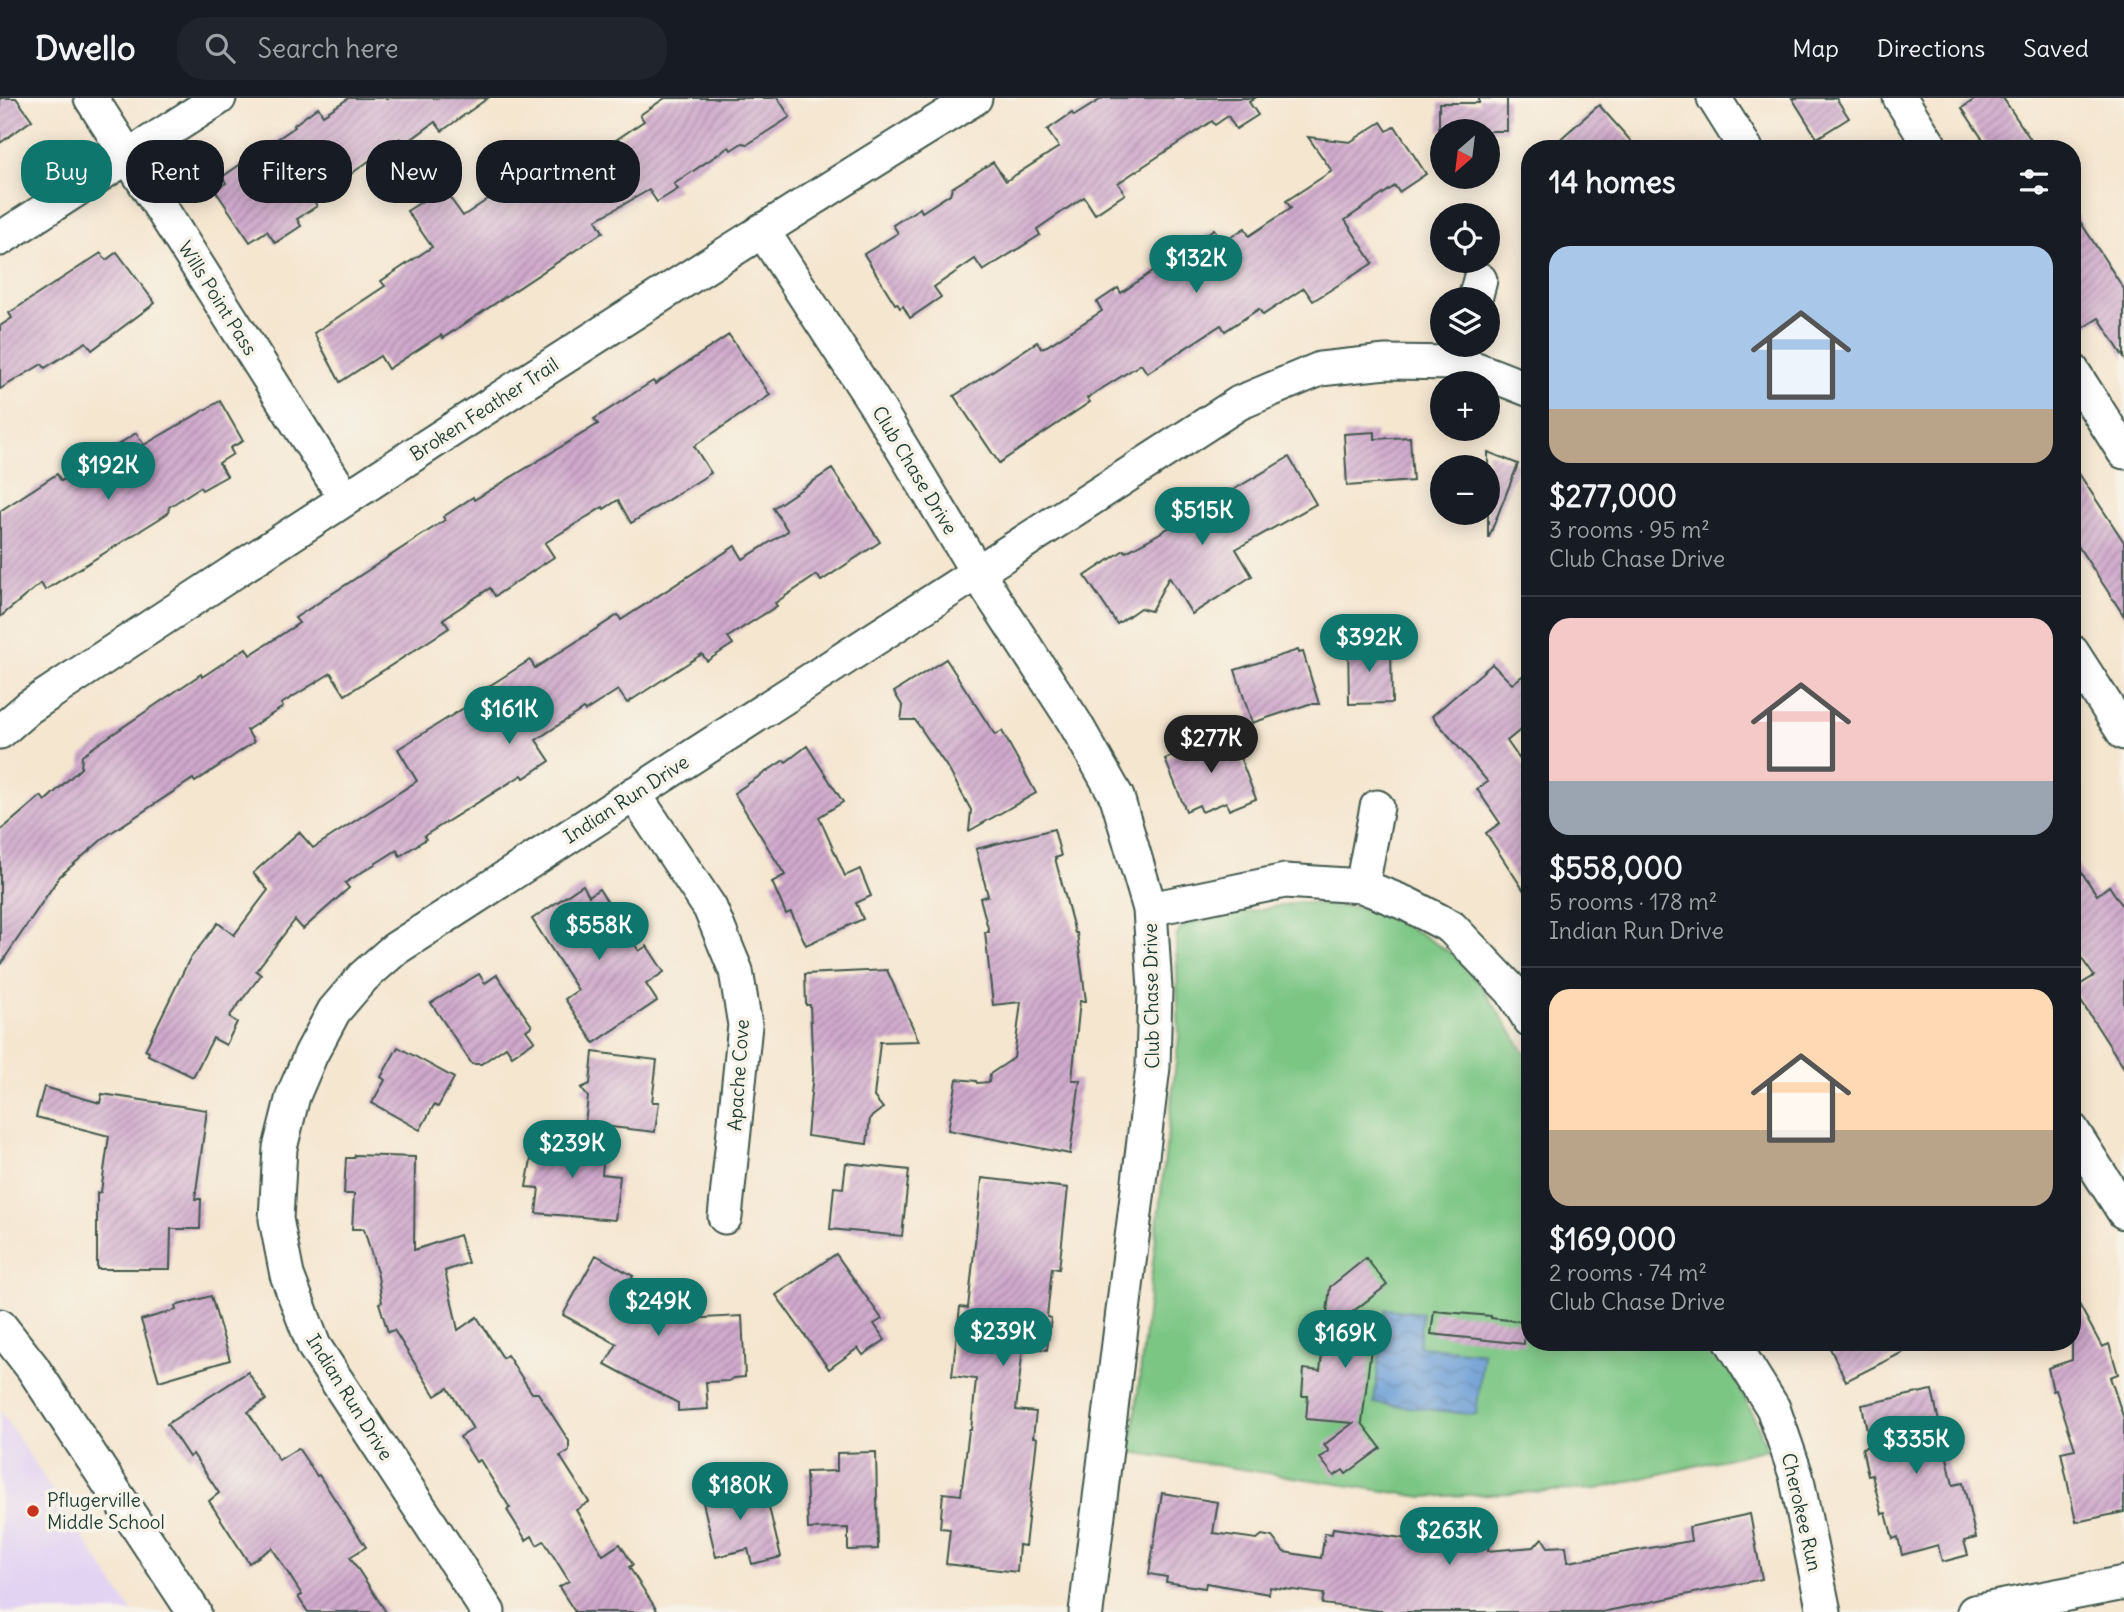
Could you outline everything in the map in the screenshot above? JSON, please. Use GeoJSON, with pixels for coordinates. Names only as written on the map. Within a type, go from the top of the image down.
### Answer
{"type":"FeatureCollection","features":[{"type":"Feature","properties":{"kind":"street","name":"Wills Point Pass"},"geometry":{"type":"LineString","coordinates":[[91,98],[126,153]]}},
{"type":"Feature","properties":{"kind":"street"},"geometry":{"type":"LineString","coordinates":[[156,140],[219,98]]}},
{"type":"Feature","properties":{"kind":"street","name":"Broken Feather Trail"},"geometry":{"type":"LineString","coordinates":[[0,732],[29,707],[345,498],[762,230],[975,98]]}},
{"type":"Feature","properties":{"kind":"street"},"geometry":{"type":"LineString","coordinates":[[1714,98],[1740,140]]}},
{"type":"Feature","properties":{"kind":"street"},"geometry":{"type":"LineString","coordinates":[[1900,98],[1926,140]]}},
{"type":"Feature","properties":{"kind":"street"},"geometry":{"type":"LineString","coordinates":[[0,239],[126,160]]}},
{"type":"Feature","properties":{"kind":"street","name":"Wills Point Pass"},"geometry":{"type":"LineString","coordinates":[[158,203],[345,498]]}},
{"type":"Feature","properties":{"kind":"street","name":"Club Chase Drive"},"geometry":{"type":"LineString","coordinates":[[762,230],[879,410],[977,572],[1075,723],[1117,797],[1150,909],[1155,989],[1153,1068],[1086,1612]]}},
{"type":"Feature","properties":{"kind":"street","name":"Indian Run Drive"},"geometry":{"type":"LineString","coordinates":[[488,1612],[314,1346],[287,1275],[276,1219],[280,1149],[293,1096],[334,1011],[363,977],[395,949],[1239,403],[1321,369],[1434,357]]}},
{"type":"Feature","properties":{"kind":"street","name":"Indian Run Drive"},"geometry":{"type":"LineString","coordinates":[[1469,357],[1521,385]]}},
{"type":"Feature","properties":{"kind":"street"},"geometry":{"type":"LineString","coordinates":[[2081,384],[2124,452]]}},
{"type":"Feature","properties":{"kind":"street"},"geometry":{"type":"LineString","coordinates":[[2081,666],[2124,733]]}},
{"type":"Feature","properties":{"kind":"street","name":"Apache Cove"},"geometry":{"type":"LineString","coordinates":[[634,794],[710,908],[736,971],[745,1025],[725,1217]]}},
{"type":"Feature","properties":{"kind":"street"},"geometry":{"type":"LineString","coordinates":[[1363,886],[1377,807]]}},
{"type":"Feature","properties":{"kind":"street"},"geometry":{"type":"LineString","coordinates":[[1150,909],[1284,881],[1363,886],[1407,904],[1451,927],[1512,991],[1521,1006]]}},
{"type":"Feature","properties":{"kind":"street"},"geometry":{"type":"LineString","coordinates":[[2081,1144],[2124,1212]]}},
{"type":"Feature","properties":{"kind":"street"},"geometry":{"type":"LineString","coordinates":[[0,1326],[32,1367],[194,1612]]}},
{"type":"Feature","properties":{"kind":"street","name":"Cherokee Run"},"geometry":{"type":"LineString","coordinates":[[1738,1351],[1773,1408],[1796,1475],[1824,1612]]}},
{"type":"Feature","properties":{"kind":"street"},"geometry":{"type":"LineString","coordinates":[[1974,1612],[2124,1583]]}},
{"type":"Feature","properties":{"kind":"shaded area","name":"Pflugerville Middle School"},"geometry":{"type":"Polygon","coordinates":[[[0,1410],[132,1612],[0,1612],[0,1410]]]}},
{"type":"Feature","properties":{"kind":"green space"},"geometry":{"type":"Polygon","coordinates":[[[1299,902],[1358,908],[1387,917],[1454,955],[1481,985],[1521,1047],[1521,1351],[1719,1351],[1743,1394],[1767,1449],[1597,1489],[1423,1497],[1131,1452],[1179,1036],[1176,938],[1186,924],[1299,902]]]}},
{"type":"Feature","properties":{"kind":"water"},"geometry":{"type":"Polygon","coordinates":[[[1385,1309],[1422,1313],[1419,1346],[1483,1353],[1476,1415],[1374,1403],[1385,1309]]]}},
{"type":"Feature","properties":{"kind":"building"},"geometry":{"type":"Polygon","coordinates":[[[0,98],[16,98],[32,120],[0,143],[0,98]]]}},
{"type":"Feature","properties":{"kind":"building"},"geometry":{"type":"Polygon","coordinates":[[[349,98],[488,98],[442,131],[435,122],[411,140],[366,140],[366,163],[352,173],[352,140],[276,140],[318,107],[323,115],[349,98]]]}},
{"type":"Feature","properties":{"kind":"building"},"geometry":{"type":"Polygon","coordinates":[[[665,98],[778,98],[790,117],[748,144],[742,143],[731,150],[729,147],[674,184],[678,189],[657,202],[649,190],[640,195],[640,140],[616,140],[644,121],[640,115],[665,98]]]}},
{"type":"Feature","properties":{"kind":"building"},"geometry":{"type":"Polygon","coordinates":[[[1103,98],[1255,98],[1249,102],[1258,115],[1236,129],[1228,116],[1215,125],[1212,121],[1118,183],[1125,194],[1095,214],[1084,197],[1037,229],[1040,235],[983,271],[975,259],[934,287],[941,297],[910,318],[903,306],[900,308],[895,304],[864,254],[898,233],[893,225],[920,208],[922,212],[950,194],[952,188],[993,162],[1006,181],[1059,147],[1047,130],[1072,113],[1074,116],[1103,98]]]}},
{"type":"Feature","properties":{"kind":"building"},"geometry":{"type":"Polygon","coordinates":[[[1479,98],[1507,98],[1507,131],[1500,131],[1500,119],[1439,119],[1439,103],[1479,103],[1479,98]]]}},
{"type":"Feature","properties":{"kind":"building"},"geometry":{"type":"Polygon","coordinates":[[[1792,98],[1836,98],[1849,118],[1817,138],[1792,98]]]}},
{"type":"Feature","properties":{"kind":"building"},"geometry":{"type":"Polygon","coordinates":[[[1977,98],[2003,98],[2031,140],[1983,140],[1962,108],[1977,98]]]}},
{"type":"Feature","properties":{"kind":"building"},"geometry":{"type":"Polygon","coordinates":[[[1599,105],[1630,140],[1560,140],[1599,105]]]}},
{"type":"Feature","properties":{"kind":"building"},"geometry":{"type":"Polygon","coordinates":[[[1381,122],[1387,131],[1395,126],[1426,174],[1399,192],[1395,186],[1345,220],[1373,263],[1313,301],[1304,288],[1263,315],[1259,309],[1225,331],[1221,325],[1147,373],[1141,364],[1087,398],[1090,402],[999,463],[954,396],[1037,342],[1041,348],[1047,346],[1102,311],[1097,302],[1118,288],[1121,293],[1214,229],[1223,242],[1245,228],[1249,236],[1291,208],[1286,201],[1332,171],[1308,137],[1350,142],[1381,122]]]}},
{"type":"Feature","properties":{"kind":"building"},"geometry":{"type":"Polygon","coordinates":[[[238,166],[238,203],[315,203],[317,206],[297,219],[301,226],[275,243],[267,231],[250,242],[224,203],[224,176],[238,166]]]}},
{"type":"Feature","properties":{"kind":"building"},"geometry":{"type":"Polygon","coordinates":[[[420,203],[454,203],[463,216],[482,203],[626,203],[596,220],[603,232],[443,338],[441,335],[388,369],[380,356],[340,382],[314,333],[385,286],[381,281],[432,247],[407,211],[420,203]]]}},
{"type":"Feature","properties":{"kind":"building"},"geometry":{"type":"Polygon","coordinates":[[[2081,223],[2124,289],[2124,358],[2099,318],[2081,329],[2081,223]]]}},
{"type":"Feature","properties":{"kind":"building"},"geometry":{"type":"Polygon","coordinates":[[[117,252],[155,303],[92,350],[86,342],[45,368],[42,364],[0,389],[0,326],[12,318],[9,313],[101,253],[106,260],[117,252]]]}},
{"type":"Feature","properties":{"kind":"building"},"geometry":{"type":"Polygon","coordinates":[[[729,335],[770,395],[694,446],[711,473],[631,523],[618,500],[604,509],[603,507],[545,543],[554,557],[495,596],[490,588],[443,619],[449,628],[345,695],[331,673],[281,704],[283,707],[247,730],[254,742],[195,782],[193,779],[106,836],[60,876],[0,965],[0,831],[41,796],[45,801],[81,768],[82,755],[201,674],[202,677],[246,648],[250,655],[299,623],[295,618],[445,520],[443,517],[598,424],[594,419],[653,381],[655,384],[729,335]]]}},
{"type":"Feature","properties":{"kind":"building"},"geometry":{"type":"Polygon","coordinates":[[[220,401],[243,441],[230,448],[233,454],[219,463],[227,476],[202,490],[200,487],[169,507],[168,513],[159,519],[45,590],[41,583],[0,617],[0,511],[57,474],[61,481],[136,433],[144,445],[220,401]]]}},
{"type":"Feature","properties":{"kind":"building"},"geometry":{"type":"Polygon","coordinates":[[[1375,432],[1375,439],[1410,437],[1413,481],[1347,486],[1344,434],[1375,432]]]}},
{"type":"Feature","properties":{"kind":"building"},"geometry":{"type":"Polygon","coordinates":[[[1289,457],[1316,504],[1236,549],[1252,576],[1192,614],[1169,577],[1151,611],[1140,608],[1117,624],[1085,576],[1124,550],[1126,552],[1148,540],[1289,457]]]}},
{"type":"Feature","properties":{"kind":"building"},"geometry":{"type":"Polygon","coordinates":[[[1500,457],[1518,464],[1500,509],[1500,457]]]}},
{"type":"Feature","properties":{"kind":"building"},"geometry":{"type":"Polygon","coordinates":[[[832,469],[880,542],[821,581],[817,575],[775,603],[777,606],[728,637],[733,644],[707,661],[702,654],[627,703],[618,690],[585,711],[583,709],[536,740],[550,761],[524,778],[522,775],[424,836],[426,839],[400,856],[397,850],[345,883],[349,888],[303,929],[295,920],[256,971],[261,975],[229,1017],[237,1022],[226,1045],[213,1038],[193,1077],[148,1055],[149,1052],[145,1050],[189,960],[218,923],[234,935],[268,890],[253,873],[299,832],[313,848],[417,781],[398,749],[475,701],[472,697],[530,660],[535,668],[618,615],[621,620],[735,546],[743,559],[788,531],[773,508],[832,469]]]}},
{"type":"Feature","properties":{"kind":"building"},"geometry":{"type":"Polygon","coordinates":[[[2081,477],[2124,542],[2124,616],[2081,551],[2081,477]]]}},
{"type":"Feature","properties":{"kind":"building"},"geometry":{"type":"Polygon","coordinates":[[[1488,525],[1494,525],[1489,537],[1488,525]]]}},
{"type":"Feature","properties":{"kind":"building"},"geometry":{"type":"Polygon","coordinates":[[[1348,642],[1380,642],[1380,649],[1391,649],[1392,703],[1349,704],[1348,642]]]}},
{"type":"Feature","properties":{"kind":"building"},"geometry":{"type":"Polygon","coordinates":[[[1298,650],[1299,653],[1303,652],[1319,704],[1309,704],[1252,723],[1235,670],[1298,650]]]}},
{"type":"Feature","properties":{"kind":"building"},"geometry":{"type":"Polygon","coordinates":[[[946,659],[995,735],[1002,731],[1036,793],[969,831],[971,810],[949,770],[915,720],[901,720],[903,707],[894,692],[946,659]]]}},
{"type":"Feature","properties":{"kind":"building"},"geometry":{"type":"Polygon","coordinates":[[[1492,664],[1512,684],[1521,677],[1521,729],[1507,741],[1521,761],[1521,886],[1486,833],[1500,823],[1477,789],[1488,782],[1432,716],[1492,664]]]}},
{"type":"Feature","properties":{"kind":"building"},"geometry":{"type":"Polygon","coordinates":[[[1230,731],[1256,799],[1229,810],[1226,802],[1202,812],[1199,805],[1186,811],[1165,759],[1230,731]]]}},
{"type":"Feature","properties":{"kind":"building"},"geometry":{"type":"Polygon","coordinates":[[[807,746],[843,802],[819,817],[845,876],[860,869],[871,896],[856,903],[863,919],[806,945],[791,912],[786,914],[772,882],[785,875],[734,793],[807,746]]]}},
{"type":"Feature","properties":{"kind":"building"},"geometry":{"type":"Polygon","coordinates":[[[1054,829],[1061,856],[1055,858],[1077,933],[1086,1001],[1080,1001],[1072,1080],[1080,1080],[1070,1154],[948,1130],[957,1079],[977,1083],[989,1082],[990,1074],[1014,1058],[1021,1002],[993,1005],[985,932],[989,932],[980,898],[988,896],[976,849],[1054,829]]]}},
{"type":"Feature","properties":{"kind":"building"},"geometry":{"type":"Polygon","coordinates":[[[2081,871],[2097,895],[2109,886],[2124,908],[2124,1068],[2081,1001],[2081,984],[2094,976],[2081,958],[2081,871]]]}},
{"type":"Feature","properties":{"kind":"building"},"geometry":{"type":"Polygon","coordinates":[[[583,885],[589,896],[599,889],[639,951],[647,946],[664,972],[646,984],[657,1001],[594,1043],[565,999],[578,990],[532,919],[583,885]]]}},
{"type":"Feature","properties":{"kind":"building"},"geometry":{"type":"Polygon","coordinates":[[[887,970],[919,1041],[880,1042],[874,1097],[883,1108],[870,1118],[867,1144],[807,1136],[813,1073],[810,1005],[806,1005],[805,974],[887,970]]]}},
{"type":"Feature","properties":{"kind":"building"},"geometry":{"type":"Polygon","coordinates":[[[479,974],[485,983],[497,975],[532,1026],[526,1030],[534,1041],[512,1056],[506,1047],[481,1064],[472,1064],[431,1003],[479,974]]]}},
{"type":"Feature","properties":{"kind":"building"},"geometry":{"type":"Polygon","coordinates":[[[398,1047],[454,1078],[438,1107],[434,1105],[420,1130],[372,1103],[385,1080],[381,1077],[398,1047]]]}},
{"type":"Feature","properties":{"kind":"building"},"geometry":{"type":"Polygon","coordinates":[[[593,1052],[657,1060],[652,1102],[659,1102],[655,1132],[585,1124],[588,1097],[581,1088],[590,1084],[593,1052]]]}},
{"type":"Feature","properties":{"kind":"building"},"geometry":{"type":"Polygon","coordinates":[[[44,1087],[100,1103],[102,1094],[207,1110],[195,1199],[201,1199],[200,1229],[171,1229],[170,1269],[97,1269],[97,1193],[101,1192],[109,1136],[36,1117],[44,1087]]]}},
{"type":"Feature","properties":{"kind":"building"},"geometry":{"type":"Polygon","coordinates":[[[535,1137],[605,1145],[602,1174],[620,1176],[615,1220],[536,1213],[539,1188],[526,1187],[535,1137]]]}},
{"type":"Feature","properties":{"kind":"building"},"geometry":{"type":"Polygon","coordinates":[[[355,1155],[415,1157],[414,1250],[459,1235],[468,1263],[445,1271],[458,1330],[477,1317],[503,1358],[507,1355],[532,1393],[538,1393],[569,1441],[569,1451],[560,1456],[589,1502],[576,1510],[603,1555],[620,1544],[633,1565],[629,1567],[658,1612],[575,1612],[559,1587],[569,1581],[544,1541],[537,1545],[532,1536],[526,1540],[480,1460],[476,1462],[460,1437],[473,1429],[448,1388],[435,1396],[394,1330],[388,1332],[379,1303],[382,1302],[378,1276],[364,1229],[352,1229],[354,1194],[344,1194],[346,1158],[354,1158],[355,1155]]]}},
{"type":"Feature","properties":{"kind":"building"},"geometry":{"type":"Polygon","coordinates":[[[846,1163],[909,1170],[902,1236],[830,1229],[834,1187],[843,1188],[846,1163]]]}},
{"type":"Feature","properties":{"kind":"building"},"geometry":{"type":"Polygon","coordinates":[[[982,1178],[1068,1188],[1059,1269],[1052,1268],[1047,1350],[1023,1347],[1016,1410],[1036,1412],[1033,1437],[1037,1438],[1025,1546],[1019,1545],[1017,1572],[946,1564],[950,1529],[940,1528],[943,1493],[961,1495],[971,1430],[976,1379],[952,1376],[960,1307],[968,1308],[982,1178]]]}},
{"type":"Feature","properties":{"kind":"building"},"geometry":{"type":"Polygon","coordinates":[[[836,1254],[882,1319],[874,1324],[885,1340],[863,1355],[858,1348],[829,1369],[776,1295],[836,1254]]]}},
{"type":"Feature","properties":{"kind":"building"},"geometry":{"type":"Polygon","coordinates":[[[596,1255],[633,1276],[631,1280],[658,1295],[644,1321],[742,1316],[745,1377],[706,1382],[708,1409],[678,1411],[678,1403],[605,1364],[617,1344],[563,1315],[596,1255]]]}},
{"type":"Feature","properties":{"kind":"building"},"geometry":{"type":"Polygon","coordinates":[[[1366,1258],[1387,1285],[1341,1321],[1376,1323],[1362,1423],[1381,1448],[1346,1474],[1343,1470],[1334,1476],[1320,1458],[1329,1451],[1324,1445],[1353,1423],[1306,1419],[1308,1396],[1302,1396],[1304,1369],[1320,1371],[1330,1287],[1366,1258]]]}},
{"type":"Feature","properties":{"kind":"building"},"geometry":{"type":"Polygon","coordinates":[[[211,1296],[230,1360],[159,1381],[141,1320],[176,1310],[175,1306],[211,1296]]]}},
{"type":"Feature","properties":{"kind":"building"},"geometry":{"type":"Polygon","coordinates":[[[2081,1308],[2102,1347],[2109,1344],[2118,1374],[2110,1377],[2124,1419],[2124,1512],[2076,1522],[2061,1452],[2075,1449],[2056,1390],[2053,1391],[2048,1368],[2072,1360],[2072,1351],[2081,1351],[2081,1308]]]}},
{"type":"Feature","properties":{"kind":"building"},"geometry":{"type":"Polygon","coordinates":[[[1434,1311],[1521,1321],[1521,1344],[1431,1334],[1434,1311]]]}},
{"type":"Feature","properties":{"kind":"building"},"geometry":{"type":"Polygon","coordinates":[[[1831,1351],[1905,1351],[1846,1381],[1831,1351]]]}},
{"type":"Feature","properties":{"kind":"building"},"geometry":{"type":"Polygon","coordinates":[[[248,1372],[266,1400],[248,1412],[279,1460],[298,1448],[317,1476],[319,1475],[366,1547],[350,1557],[386,1612],[308,1612],[298,1597],[302,1595],[272,1548],[249,1563],[209,1501],[219,1493],[193,1454],[189,1457],[167,1424],[248,1372]]]}},
{"type":"Feature","properties":{"kind":"building"},"geometry":{"type":"Polygon","coordinates":[[[1932,1390],[1953,1485],[1963,1483],[1976,1538],[1964,1541],[1968,1555],[1942,1562],[1938,1545],[1902,1555],[1898,1537],[1893,1539],[1886,1513],[1882,1514],[1872,1475],[1868,1476],[1862,1448],[1870,1446],[1862,1405],[1932,1390]]]}},
{"type":"Feature","properties":{"kind":"building"},"geometry":{"type":"Polygon","coordinates":[[[876,1452],[878,1549],[848,1550],[848,1528],[808,1529],[806,1472],[837,1471],[837,1453],[876,1452]]]}},
{"type":"Feature","properties":{"kind":"building"},"geometry":{"type":"Polygon","coordinates":[[[731,1479],[732,1495],[764,1487],[781,1557],[752,1564],[748,1549],[716,1557],[699,1486],[731,1479]]]}},
{"type":"Feature","properties":{"kind":"building"},"geometry":{"type":"Polygon","coordinates":[[[1162,1493],[1218,1502],[1213,1533],[1257,1539],[1262,1535],[1272,1537],[1284,1552],[1321,1558],[1325,1533],[1332,1534],[1333,1528],[1409,1539],[1410,1530],[1418,1531],[1419,1527],[1489,1536],[1488,1551],[1534,1547],[1542,1538],[1548,1547],[1566,1546],[1568,1562],[1691,1541],[1689,1527],[1750,1514],[1762,1579],[1602,1612],[1389,1612],[1322,1604],[1324,1594],[1270,1587],[1269,1594],[1206,1583],[1205,1588],[1166,1582],[1167,1577],[1149,1574],[1162,1493]]]}},
{"type":"Feature","properties":{"kind":"place","name":"Pflugerville Middle School"},"geometry":{"type":"Point","coordinates":[33,1511]}}]}
